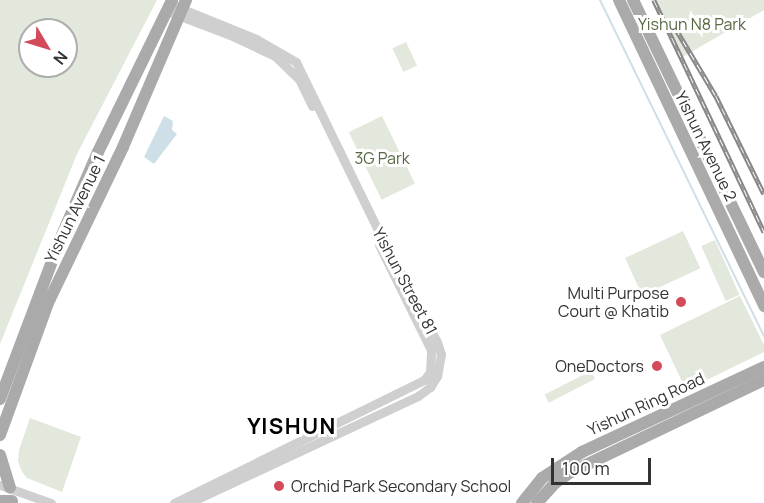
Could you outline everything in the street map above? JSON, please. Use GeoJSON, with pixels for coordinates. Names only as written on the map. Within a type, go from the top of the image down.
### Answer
{"type":"FeatureCollection","features":[{"type":"Feature","properties":{"kind":"main road","name":"Yishun Avenue 2"},"geometry":{"type":"LineString","coordinates":[[619,0],[764,306]]}},
{"type":"Feature","properties":{"kind":"main road","name":"Yishun Avenue 2"},"geometry":{"type":"LineString","coordinates":[[633,0],[764,272]]}},
{"type":"Feature","properties":{"kind":"main road","name":"Yishun Avenue 1"},"geometry":{"type":"LineString","coordinates":[[0,399],[87,177],[170,5]]}},
{"type":"Feature","properties":{"kind":"main road","name":"Yishun Avenue 1"},"geometry":{"type":"LineString","coordinates":[[0,435],[48,303],[123,147],[183,8]]}},
{"type":"Feature","properties":{"kind":"main road"},"geometry":{"type":"LineString","coordinates":[[650,67],[659,73],[663,68],[662,62]]}},
{"type":"Feature","properties":{"kind":"main road"},"geometry":{"type":"LineString","coordinates":[[99,152],[107,158],[113,158],[123,147]]}},
{"type":"Feature","properties":{"kind":"main road"},"geometry":{"type":"LineString","coordinates":[[87,177],[96,168],[105,167],[111,173]]}},
{"type":"Feature","properties":{"kind":"main road","name":"Yishun Ring Road"},"geometry":{"type":"LineString","coordinates":[[522,503],[542,478],[582,452],[764,367]]}},
{"type":"Feature","properties":{"kind":"main road","name":"Yishun Ring Road"},"geometry":{"type":"LineString","coordinates":[[537,503],[555,483],[571,472],[764,380]]}},
{"type":"Feature","properties":{"kind":"main road"},"geometry":{"type":"LineString","coordinates":[[0,455],[5,486]]}},
{"type":"Feature","properties":{"kind":"street","name":"Yishun Street 81"},"geometry":{"type":"LineString","coordinates":[[170,5],[183,8],[256,39],[296,62],[441,354],[437,376],[430,387],[418,396],[189,503]]}},
{"type":"Feature","properties":{"kind":"street","name":"Yishun Street 81"},"geometry":{"type":"LineString","coordinates":[[174,503],[418,385],[430,372],[432,361],[431,350],[299,79],[291,68],[275,56],[183,8]]}},
{"type":"Feature","properties":{"kind":"street"},"geometry":{"type":"LineString","coordinates":[[5,486],[51,503]]}},
{"type":"Feature","properties":{"kind":"green space"},"geometry":{"type":"Polygon","coordinates":[[[0,0],[157,0],[77,154],[0,344],[0,0]]]}},
{"type":"Feature","properties":{"kind":"green space","name":"Yishun N8 Park"},"geometry":{"type":"Polygon","coordinates":[[[651,0],[764,0],[764,10],[679,59],[651,0]]]}},
{"type":"Feature","properties":{"kind":"green space"},"geometry":{"type":"Polygon","coordinates":[[[406,42],[417,66],[403,72],[392,48],[406,42]]]}},
{"type":"Feature","properties":{"kind":"green space","name":"3G Park"},"geometry":{"type":"Polygon","coordinates":[[[382,116],[415,183],[382,200],[349,132],[382,116]]]}},
{"type":"Feature","properties":{"kind":"green space"},"geometry":{"type":"Polygon","coordinates":[[[683,231],[700,268],[642,295],[625,258],[683,231]]]}},
{"type":"Feature","properties":{"kind":"green space"},"geometry":{"type":"Polygon","coordinates":[[[715,240],[739,295],[726,301],[701,246],[715,240]]]}},
{"type":"Feature","properties":{"kind":"green space"},"geometry":{"type":"Polygon","coordinates":[[[740,296],[764,345],[764,352],[686,390],[660,335],[740,296]]]}},
{"type":"Feature","properties":{"kind":"green space"},"geometry":{"type":"Polygon","coordinates":[[[591,371],[595,379],[549,403],[545,395],[591,371]]]}},
{"type":"Feature","properties":{"kind":"green space"},"geometry":{"type":"Polygon","coordinates":[[[30,418],[81,437],[62,492],[27,478],[22,472],[18,461],[19,450],[30,418]]]}},
{"type":"Feature","properties":{"kind":"shaded area"},"geometry":{"type":"Polygon","coordinates":[[[164,116],[173,121],[172,130],[177,134],[154,164],[144,157],[164,116]]]}},
{"type":"Feature","properties":{"kind":"waterway"},"geometry":{"type":"LineString","coordinates":[[600,0],[764,336]]}},
{"type":"Feature","properties":{"kind":"railway"},"geometry":{"type":"LineString","coordinates":[[654,0],[764,232]]}},
{"type":"Feature","properties":{"kind":"railway"},"geometry":{"type":"LineString","coordinates":[[676,29],[716,96],[764,194]]}},
{"type":"Feature","properties":{"kind":"place","name":"Multi Purpose Court @ Khatib"},"geometry":{"type":"Point","coordinates":[681,302]}},
{"type":"Feature","properties":{"kind":"place","name":"OneDoctors"},"geometry":{"type":"Point","coordinates":[657,366]}},
{"type":"Feature","properties":{"kind":"place","name":"Orchid Park Secondary School"},"geometry":{"type":"Point","coordinates":[279,486]}},
{"type":"Feature","properties":{"kind":"district","name":"YISHUN"},"geometry":{"type":"Point","coordinates":[292,427]}}]}
